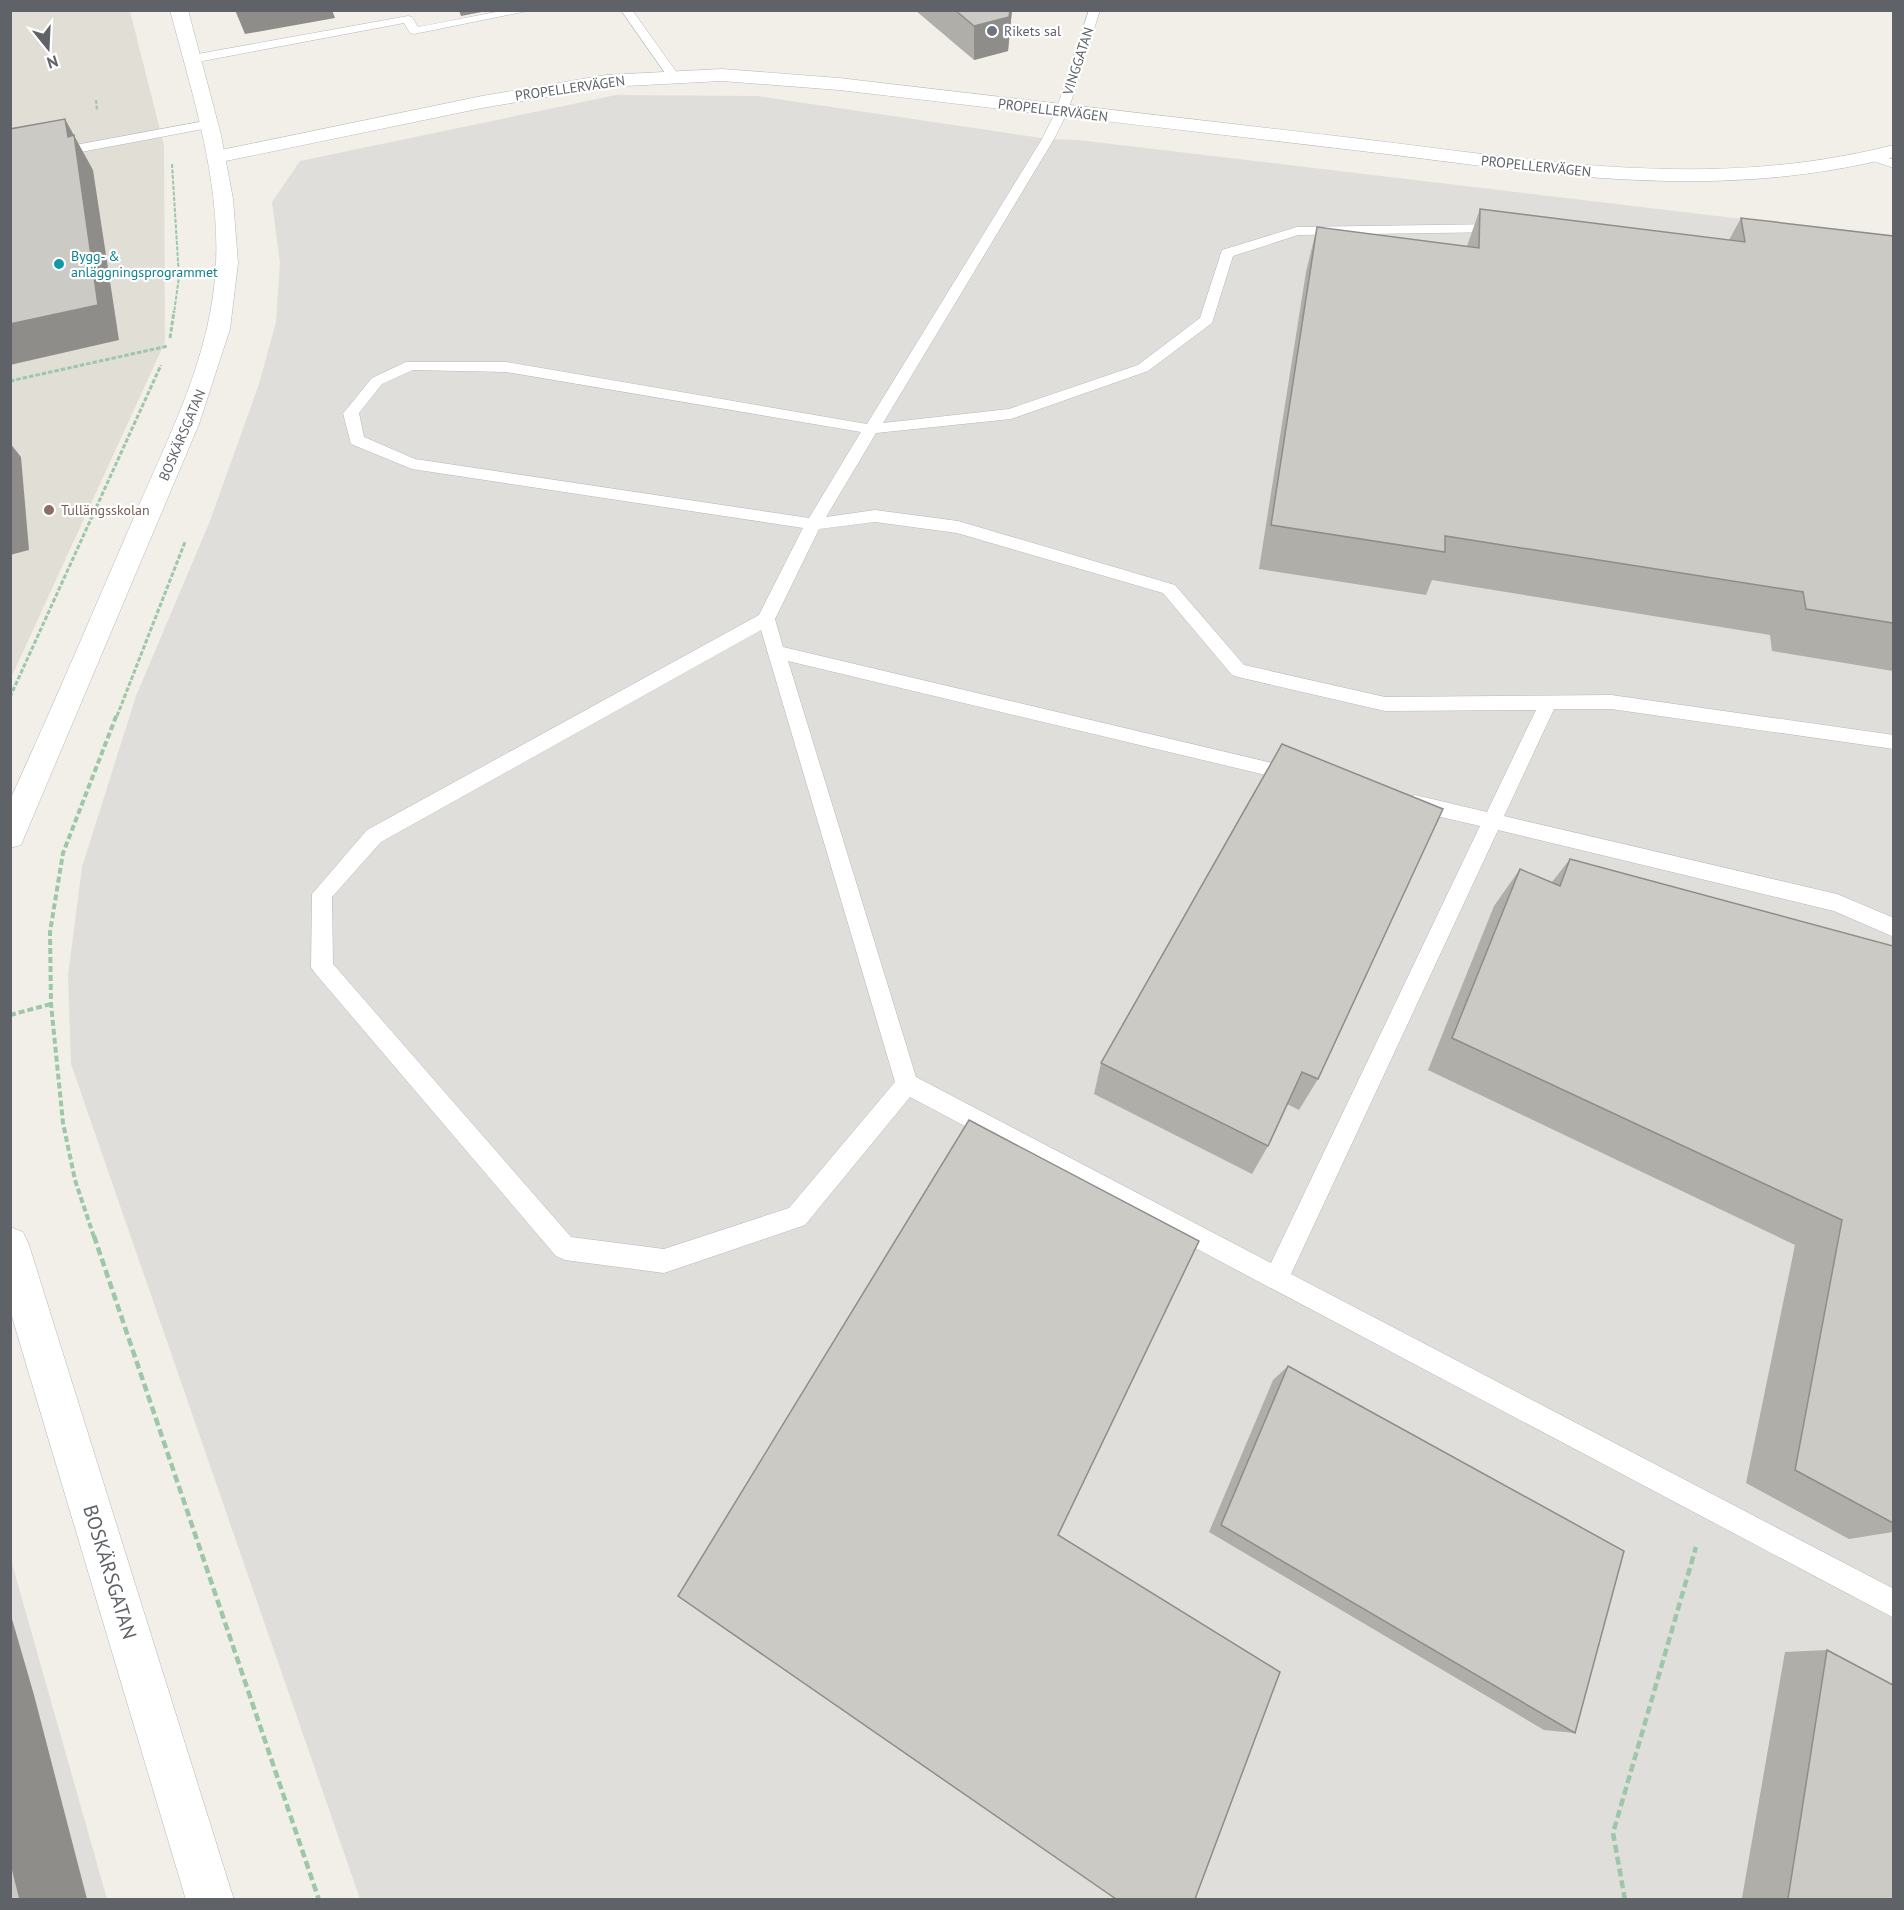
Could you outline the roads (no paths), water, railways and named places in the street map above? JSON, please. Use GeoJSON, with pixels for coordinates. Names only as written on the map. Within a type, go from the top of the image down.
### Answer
{"type":"FeatureCollection","features":[{"type":"Feature","properties":{"kind":"street","name":"BOSKÄRSGATAN"},"geometry":{"type":"LineString","coordinates":[[10,836],[192,415],[208,370],[224,301],[227,265],[226,232],[216,157],[210,124],[179,10]]}},
{"type":"Feature","properties":{"kind":"street","name":"PROPELLERVÄGEN"},"geometry":{"type":"LineString","coordinates":[[216,157],[549,89],[674,76],[722,75],[769,78],[1621,175],[1724,178],[1782,175],[1823,169],[1893,151]]}},
{"type":"Feature","properties":{"kind":"street","name":"BOSKÄRSGATAN"},"geometry":{"type":"LineString","coordinates":[[10,1245],[210,1899]]}},
{"type":"Feature","properties":{"kind":"lane"},"geometry":{"type":"LineString","coordinates":[[192,59],[408,20],[414,31],[527,10]]}},
{"type":"Feature","properties":{"kind":"lane"},"geometry":{"type":"LineString","coordinates":[[626,10],[674,76]]}},
{"type":"Feature","properties":{"kind":"lane","name":"VINGGATAN"},"geometry":{"type":"LineString","coordinates":[[766,619],[813,524],[1048,139],[1062,111],[1095,10]]}},
{"type":"Feature","properties":{"kind":"lane"},"geometry":{"type":"LineString","coordinates":[[10,155],[54,153],[210,124]]}},
{"type":"Feature","properties":{"kind":"lane"},"geometry":{"type":"LineString","coordinates":[[1874,157],[1893,164]]}},
{"type":"Feature","properties":{"kind":"lane"},"geometry":{"type":"LineString","coordinates":[[1520,228],[1461,226],[1297,231],[1227,253],[1207,320],[1143,368],[1011,414],[870,429],[506,367],[411,365],[377,381],[351,413],[357,440],[412,464],[813,524],[875,516],[958,527],[1169,589],[1239,670],[1385,704],[1611,702],[1893,742]]}},
{"type":"Feature","properties":{"kind":"lane"},"geometry":{"type":"LineString","coordinates":[[907,1084],[797,1217],[664,1261],[565,1248],[322,967],[322,894],[374,836],[766,619],[907,1084],[1893,1604]]}},
{"type":"Feature","properties":{"kind":"lane"},"geometry":{"type":"LineString","coordinates":[[776,652],[1319,780]]}},
{"type":"Feature","properties":{"kind":"lane"},"geometry":{"type":"LineString","coordinates":[[1276,1279],[1548,703]]}},
{"type":"Feature","properties":{"kind":"lane"},"geometry":{"type":"LineString","coordinates":[[1400,800],[1837,903],[1893,928]]}},
{"type":"Feature","properties":{"kind":"place","name":"Rikets sal"},"geometry":{"type":"Point","coordinates":[992,31]}},
{"type":"Feature","properties":{"kind":"place","name":"Bygg- & anläggningsprogrammet"},"geometry":{"type":"Point","coordinates":[59,264]}},
{"type":"Feature","properties":{"kind":"place","name":"Tullängsskolan"},"geometry":{"type":"Point","coordinates":[49,510]}}]}
